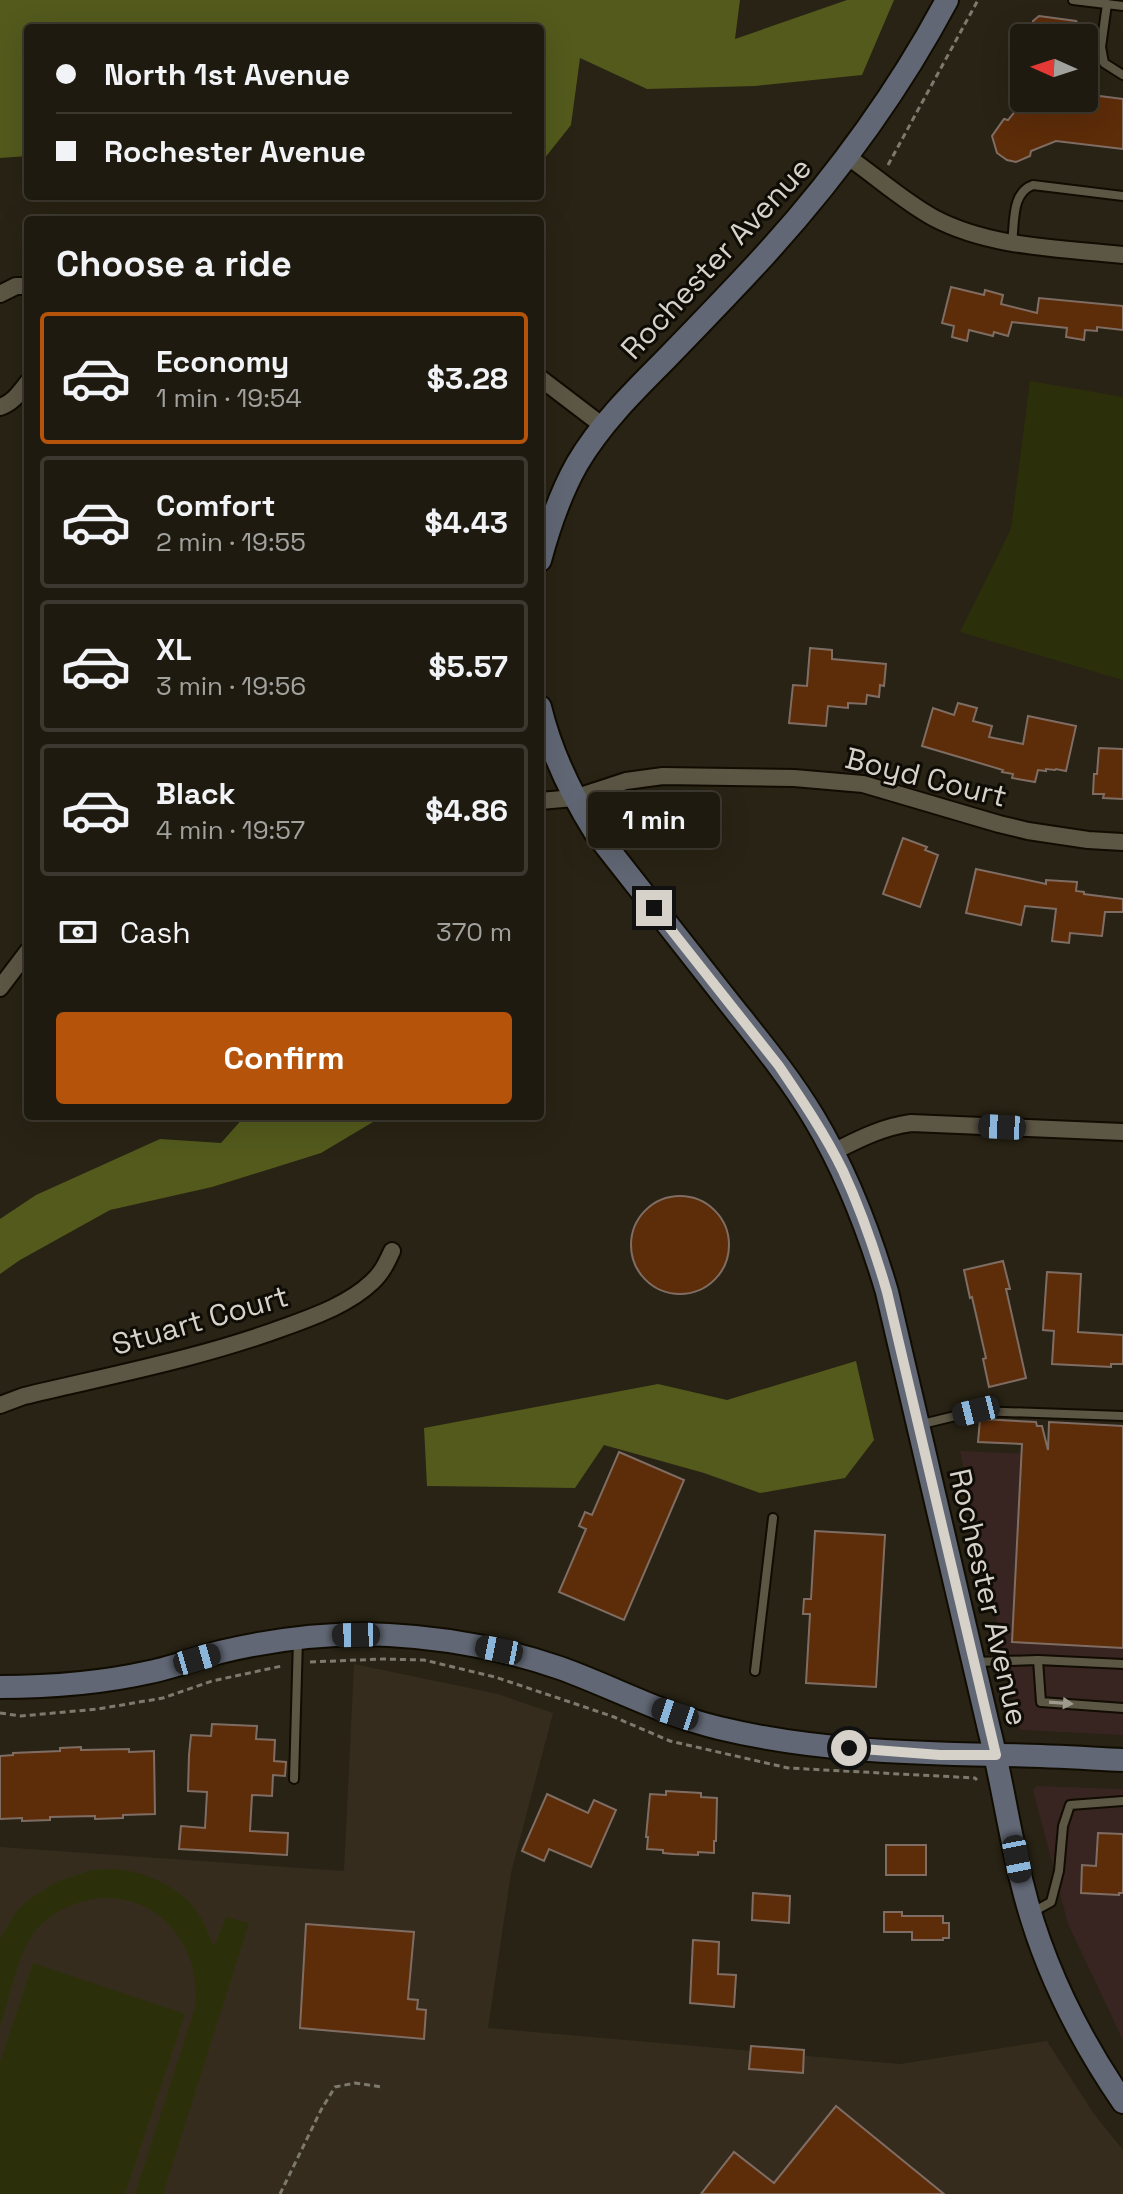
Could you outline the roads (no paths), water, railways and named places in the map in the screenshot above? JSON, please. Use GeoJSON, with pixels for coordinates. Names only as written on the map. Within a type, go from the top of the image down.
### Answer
{"type":"FeatureCollection","features":[{"type":"Feature","properties":{"kind":"main road","name":"Rochester Avenue"},"geometry":{"type":"LineString","coordinates":[[544,541],[561,496],[603,426],[764,256],[848,157],[913,61],[947,0]]}},
{"type":"Feature","properties":{"kind":"main road","name":"Rochester Avenue"},"geometry":{"type":"LineString","coordinates":[[544,722],[559,767],[595,832],[779,1066],[833,1152],[860,1211],[875,1251],[918,1425],[996,1755],[1022,1884],[1055,1982],[1076,2025],[1123,2102]]}},
{"type":"Feature","properties":{"kind":"main road"},"geometry":{"type":"LineString","coordinates":[[0,1687],[98,1682],[152,1672],[219,1652],[272,1641],[386,1634],[447,1640],[524,1656],[654,1707],[703,1723],[771,1739],[819,1746],[940,1755],[1123,1760]]}},
{"type":"Feature","properties":{"kind":"street"},"geometry":{"type":"LineString","coordinates":[[848,157],[907,202],[967,232],[1012,242],[1123,255]]}},
{"type":"Feature","properties":{"kind":"street"},"geometry":{"type":"LineString","coordinates":[[0,294],[16,286],[24,286]]}},
{"type":"Feature","properties":{"kind":"street"},"geometry":{"type":"LineString","coordinates":[[544,381],[603,426]]}},
{"type":"Feature","properties":{"kind":"street"},"geometry":{"type":"LineString","coordinates":[[0,407],[7,405],[24,387]]}},
{"type":"Feature","properties":{"kind":"street","name":"Boyd Court"},"geometry":{"type":"LineString","coordinates":[[544,801],[574,798],[626,781],[663,776],[794,778],[863,784],[999,824],[1088,840],[1123,842]]}},
{"type":"Feature","properties":{"kind":"street"},"geometry":{"type":"LineString","coordinates":[[0,988],[24,956]]}},
{"type":"Feature","properties":{"kind":"street"},"geometry":{"type":"LineString","coordinates":[[833,1152],[890,1126],[911,1123],[1123,1132]]}},
{"type":"Feature","properties":{"kind":"street","name":"Stuart Court"},"geometry":{"type":"LineString","coordinates":[[0,1405],[24,1396],[204,1353],[316,1316],[352,1297],[373,1281],[392,1251]]}},
{"type":"Feature","properties":{"kind":"lane"},"geometry":{"type":"LineString","coordinates":[[1073,0],[1123,6]]}},
{"type":"Feature","properties":{"kind":"lane"},"geometry":{"type":"LineString","coordinates":[[1107,4],[1101,47],[1104,63],[1123,75]]}},
{"type":"Feature","properties":{"kind":"lane"},"geometry":{"type":"LineString","coordinates":[[1012,242],[1017,198],[1024,189],[1033,185],[1123,196]]}},
{"type":"Feature","properties":{"kind":"lane"},"geometry":{"type":"LineString","coordinates":[[918,1425],[976,1411],[1123,1416]]}},
{"type":"Feature","properties":{"kind":"lane"},"geometry":{"type":"LineString","coordinates":[[755,1671],[773,1518]]}},
{"type":"Feature","properties":{"kind":"lane"},"geometry":{"type":"LineString","coordinates":[[294,1779],[298,1638]]}},
{"type":"Feature","properties":{"kind":"lane"},"geometry":{"type":"LineString","coordinates":[[973,1662],[1038,1660],[1123,1664]]}},
{"type":"Feature","properties":{"kind":"lane"},"geometry":{"type":"LineString","coordinates":[[1038,1660],[1041,1702],[1123,1708]]}},
{"type":"Feature","properties":{"kind":"lane"},"geometry":{"type":"LineString","coordinates":[[1031,1913],[1051,1902],[1059,1871],[1063,1826],[1070,1805],[1123,1801]]}}]}
